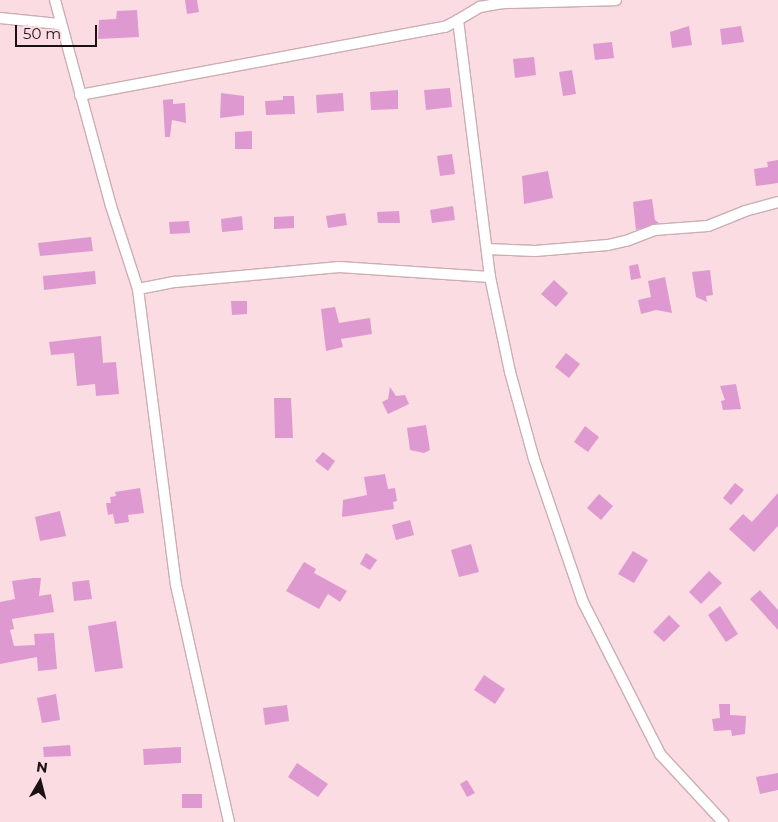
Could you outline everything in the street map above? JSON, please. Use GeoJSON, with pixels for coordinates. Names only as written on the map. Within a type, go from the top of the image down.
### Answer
{"type":"FeatureCollection","features":[{"type":"Feature","properties":{"kind":"street"},"geometry":{"type":"LineString","coordinates":[[55,0],[80,95],[138,289],[176,584],[228,822]]}},
{"type":"Feature","properties":{"kind":"street"},"geometry":{"type":"LineString","coordinates":[[80,95],[445,27],[480,7],[503,3],[616,0]]}},
{"type":"Feature","properties":{"kind":"street"},"geometry":{"type":"LineString","coordinates":[[0,18],[60,24]]}},
{"type":"Feature","properties":{"kind":"street"},"geometry":{"type":"LineString","coordinates":[[458,20],[490,277],[510,372],[534,459],[583,602],[660,754],[723,822]]}},
{"type":"Feature","properties":{"kind":"street"},"geometry":{"type":"LineString","coordinates":[[487,249],[536,251],[608,245],[626,241],[654,230],[708,226],[745,210],[778,202]]}},
{"type":"Feature","properties":{"kind":"street"},"geometry":{"type":"LineString","coordinates":[[138,289],[174,282],[339,268],[490,277]]}},
{"type":"Feature","properties":{"kind":"building"},"geometry":{"type":"Polygon","coordinates":[[[185,0],[197,0],[199,12],[187,14],[185,0]]]}},
{"type":"Feature","properties":{"kind":"building"},"geometry":{"type":"Polygon","coordinates":[[[137,10],[139,37],[98,39],[99,20],[116,19],[117,11],[137,10]]]}},
{"type":"Feature","properties":{"kind":"building"},"geometry":{"type":"Polygon","coordinates":[[[689,26],[692,45],[672,48],[670,32],[689,26]]]}},
{"type":"Feature","properties":{"kind":"building"},"geometry":{"type":"Polygon","coordinates":[[[741,26],[744,42],[722,45],[720,29],[741,26]]]}},
{"type":"Feature","properties":{"kind":"building"},"geometry":{"type":"Polygon","coordinates":[[[612,42],[614,58],[595,60],[593,44],[612,42]]]}},
{"type":"Feature","properties":{"kind":"building"},"geometry":{"type":"Polygon","coordinates":[[[534,57],[536,75],[515,78],[513,59],[534,57]]]}},
{"type":"Feature","properties":{"kind":"building"},"geometry":{"type":"Polygon","coordinates":[[[572,70],[576,94],[563,96],[559,72],[572,70]]]}},
{"type":"Feature","properties":{"kind":"building"},"geometry":{"type":"Polygon","coordinates":[[[450,88],[452,107],[426,110],[424,90],[450,88]]]}},
{"type":"Feature","properties":{"kind":"building"},"geometry":{"type":"Polygon","coordinates":[[[398,90],[398,109],[371,110],[370,92],[398,90]]]}},
{"type":"Feature","properties":{"kind":"building"},"geometry":{"type":"Polygon","coordinates":[[[221,93],[244,96],[244,115],[220,118],[221,93]]]}},
{"type":"Feature","properties":{"kind":"building"},"geometry":{"type":"Polygon","coordinates":[[[343,93],[344,111],[317,113],[316,95],[343,93]]]}},
{"type":"Feature","properties":{"kind":"building"},"geometry":{"type":"Polygon","coordinates":[[[283,96],[294,96],[295,114],[266,115],[265,101],[283,100],[283,96]]]}},
{"type":"Feature","properties":{"kind":"building"},"geometry":{"type":"Polygon","coordinates":[[[173,99],[173,104],[185,103],[186,123],[172,120],[170,137],[165,137],[163,100],[173,99]]]}},
{"type":"Feature","properties":{"kind":"building"},"geometry":{"type":"Polygon","coordinates":[[[252,131],[252,149],[235,149],[235,132],[252,131]]]}},
{"type":"Feature","properties":{"kind":"building"},"geometry":{"type":"Polygon","coordinates":[[[452,154],[455,174],[440,176],[437,156],[452,154]]]}},
{"type":"Feature","properties":{"kind":"building"},"geometry":{"type":"Polygon","coordinates":[[[778,160],[778,183],[756,186],[754,169],[768,167],[767,162],[778,160]]]}},
{"type":"Feature","properties":{"kind":"building"},"geometry":{"type":"Polygon","coordinates":[[[548,171],[553,198],[524,204],[522,176],[548,171]]]}},
{"type":"Feature","properties":{"kind":"building"},"geometry":{"type":"Polygon","coordinates":[[[652,199],[655,220],[659,223],[636,230],[633,202],[652,199]]]}},
{"type":"Feature","properties":{"kind":"building"},"geometry":{"type":"Polygon","coordinates":[[[453,206],[455,220],[432,223],[430,210],[453,206]]]}},
{"type":"Feature","properties":{"kind":"building"},"geometry":{"type":"Polygon","coordinates":[[[399,211],[400,223],[378,223],[377,212],[399,211]]]}},
{"type":"Feature","properties":{"kind":"building"},"geometry":{"type":"Polygon","coordinates":[[[345,213],[347,225],[328,228],[326,216],[345,213]]]}},
{"type":"Feature","properties":{"kind":"building"},"geometry":{"type":"Polygon","coordinates":[[[242,216],[243,230],[222,232],[221,219],[242,216]]]}},
{"type":"Feature","properties":{"kind":"building"},"geometry":{"type":"Polygon","coordinates":[[[294,216],[294,228],[274,229],[274,217],[294,216]]]}},
{"type":"Feature","properties":{"kind":"building"},"geometry":{"type":"Polygon","coordinates":[[[189,221],[190,233],[170,234],[169,222],[189,221]]]}},
{"type":"Feature","properties":{"kind":"building"},"geometry":{"type":"Polygon","coordinates":[[[91,237],[93,251],[40,256],[38,243],[91,237]]]}},
{"type":"Feature","properties":{"kind":"building"},"geometry":{"type":"Polygon","coordinates":[[[638,264],[641,278],[631,280],[629,266],[638,264]]]}},
{"type":"Feature","properties":{"kind":"building"},"geometry":{"type":"Polygon","coordinates":[[[710,270],[713,295],[706,296],[707,302],[696,297],[692,272],[710,270]]]}},
{"type":"Feature","properties":{"kind":"building"},"geometry":{"type":"Polygon","coordinates":[[[95,271],[96,284],[44,290],[43,276],[95,271]]]}},
{"type":"Feature","properties":{"kind":"building"},"geometry":{"type":"Polygon","coordinates":[[[665,277],[672,313],[656,310],[641,314],[638,300],[651,297],[648,281],[665,277]]]}},
{"type":"Feature","properties":{"kind":"building"},"geometry":{"type":"Polygon","coordinates":[[[554,280],[568,293],[556,307],[541,294],[554,280]]]}},
{"type":"Feature","properties":{"kind":"building"},"geometry":{"type":"Polygon","coordinates":[[[231,301],[247,301],[247,314],[232,315],[231,301]]]}},
{"type":"Feature","properties":{"kind":"building"},"geometry":{"type":"Polygon","coordinates":[[[335,307],[339,323],[370,318],[372,334],[341,339],[343,347],[326,351],[321,309],[335,307]]]}},
{"type":"Feature","properties":{"kind":"building"},"geometry":{"type":"Polygon","coordinates":[[[101,336],[103,363],[116,362],[119,394],[96,396],[95,384],[77,386],[74,353],[51,355],[49,342],[101,336]]]}},
{"type":"Feature","properties":{"kind":"building"},"geometry":{"type":"Polygon","coordinates":[[[566,353],[580,364],[569,378],[555,367],[566,353]]]}},
{"type":"Feature","properties":{"kind":"building"},"geometry":{"type":"Polygon","coordinates":[[[736,384],[741,409],[723,410],[721,401],[725,400],[720,386],[736,384]]]}},
{"type":"Feature","properties":{"kind":"building"},"geometry":{"type":"Polygon","coordinates":[[[390,387],[396,396],[405,395],[409,404],[388,414],[382,402],[388,399],[390,387]]]}},
{"type":"Feature","properties":{"kind":"building"},"geometry":{"type":"Polygon","coordinates":[[[274,398],[291,398],[293,438],[275,438],[274,398]]]}},
{"type":"Feature","properties":{"kind":"building"},"geometry":{"type":"Polygon","coordinates":[[[426,425],[430,450],[424,453],[410,450],[407,428],[426,425]]]}},
{"type":"Feature","properties":{"kind":"building"},"geometry":{"type":"Polygon","coordinates":[[[585,426],[599,437],[588,452],[574,442],[585,426]]]}},
{"type":"Feature","properties":{"kind":"building"},"geometry":{"type":"Polygon","coordinates":[[[323,452],[335,461],[328,471],[315,461],[323,452]]]}},
{"type":"Feature","properties":{"kind":"building"},"geometry":{"type":"Polygon","coordinates":[[[385,474],[388,489],[395,488],[397,501],[393,502],[394,509],[342,517],[343,500],[367,495],[364,477],[385,474]]]}},
{"type":"Feature","properties":{"kind":"building"},"geometry":{"type":"Polygon","coordinates":[[[735,483],[744,490],[731,505],[723,498],[735,483]]]}},
{"type":"Feature","properties":{"kind":"building"},"geometry":{"type":"Polygon","coordinates":[[[140,488],[144,513],[128,515],[129,522],[115,524],[113,514],[108,515],[106,503],[111,503],[110,497],[116,496],[115,492],[140,488]]]}},
{"type":"Feature","properties":{"kind":"building"},"geometry":{"type":"Polygon","coordinates":[[[778,493],[778,526],[754,552],[729,529],[743,514],[752,522],[778,493]]]}},
{"type":"Feature","properties":{"kind":"building"},"geometry":{"type":"Polygon","coordinates":[[[599,494],[613,506],[601,520],[587,508],[599,494]]]}},
{"type":"Feature","properties":{"kind":"building"},"geometry":{"type":"Polygon","coordinates":[[[60,511],[66,536],[40,541],[35,517],[60,511]]]}},
{"type":"Feature","properties":{"kind":"building"},"geometry":{"type":"Polygon","coordinates":[[[410,520],[414,535],[396,540],[392,525],[410,520]]]}},
{"type":"Feature","properties":{"kind":"building"},"geometry":{"type":"Polygon","coordinates":[[[471,544],[479,572],[459,577],[451,550],[471,544]]]}},
{"type":"Feature","properties":{"kind":"building"},"geometry":{"type":"Polygon","coordinates":[[[633,551],[648,560],[634,583],[618,574],[633,551]]]}},
{"type":"Feature","properties":{"kind":"building"},"geometry":{"type":"Polygon","coordinates":[[[366,553],[377,560],[370,570],[360,564],[366,553]]]}},
{"type":"Feature","properties":{"kind":"building"},"geometry":{"type":"Polygon","coordinates":[[[304,562],[316,569],[314,573],[347,591],[340,602],[328,594],[319,609],[286,591],[304,562]]]}},
{"type":"Feature","properties":{"kind":"building"},"geometry":{"type":"Polygon","coordinates":[[[709,571],[722,583],[701,604],[689,592],[709,571]]]}},
{"type":"Feature","properties":{"kind":"building"},"geometry":{"type":"Polygon","coordinates":[[[41,578],[39,596],[51,594],[54,612],[12,619],[14,629],[10,630],[14,646],[35,645],[34,634],[54,633],[57,669],[38,671],[37,657],[0,664],[0,602],[15,599],[12,581],[41,578]]]}},
{"type":"Feature","properties":{"kind":"building"},"geometry":{"type":"Polygon","coordinates":[[[89,580],[92,599],[74,601],[72,582],[89,580]]]}},
{"type":"Feature","properties":{"kind":"building"},"geometry":{"type":"Polygon","coordinates":[[[760,590],[778,610],[778,630],[750,599],[760,590]]]}},
{"type":"Feature","properties":{"kind":"building"},"geometry":{"type":"Polygon","coordinates":[[[720,606],[738,634],[726,642],[708,615],[720,606]]]}},
{"type":"Feature","properties":{"kind":"building"},"geometry":{"type":"Polygon","coordinates":[[[669,615],[680,626],[664,642],[653,632],[669,615]]]}},
{"type":"Feature","properties":{"kind":"building"},"geometry":{"type":"Polygon","coordinates":[[[116,621],[123,668],[95,672],[88,626],[116,621]]]}},
{"type":"Feature","properties":{"kind":"building"},"geometry":{"type":"Polygon","coordinates":[[[484,675],[505,689],[495,704],[474,690],[484,675]]]}},
{"type":"Feature","properties":{"kind":"building"},"geometry":{"type":"Polygon","coordinates":[[[56,694],[60,720],[42,723],[37,698],[56,694]]]}},
{"type":"Feature","properties":{"kind":"building"},"geometry":{"type":"Polygon","coordinates":[[[719,704],[730,704],[730,715],[746,716],[745,734],[732,736],[731,730],[714,731],[712,719],[720,718],[719,704]]]}},
{"type":"Feature","properties":{"kind":"building"},"geometry":{"type":"Polygon","coordinates":[[[287,705],[289,721],[265,725],[263,708],[287,705]]]}},
{"type":"Feature","properties":{"kind":"building"},"geometry":{"type":"Polygon","coordinates":[[[70,745],[71,756],[44,757],[43,747],[70,745]]]}},
{"type":"Feature","properties":{"kind":"building"},"geometry":{"type":"Polygon","coordinates":[[[181,747],[181,763],[144,765],[143,749],[181,747]]]}},
{"type":"Feature","properties":{"kind":"building"},"geometry":{"type":"Polygon","coordinates":[[[297,763],[328,784],[318,797],[288,777],[297,763]]]}},
{"type":"Feature","properties":{"kind":"building"},"geometry":{"type":"Polygon","coordinates":[[[778,773],[778,790],[760,794],[756,777],[778,773]]]}},
{"type":"Feature","properties":{"kind":"building"},"geometry":{"type":"Polygon","coordinates":[[[467,780],[475,793],[467,797],[460,784],[467,780]]]}},
{"type":"Feature","properties":{"kind":"building"},"geometry":{"type":"Polygon","coordinates":[[[182,794],[202,794],[202,808],[182,808],[182,794]]]}}]}
